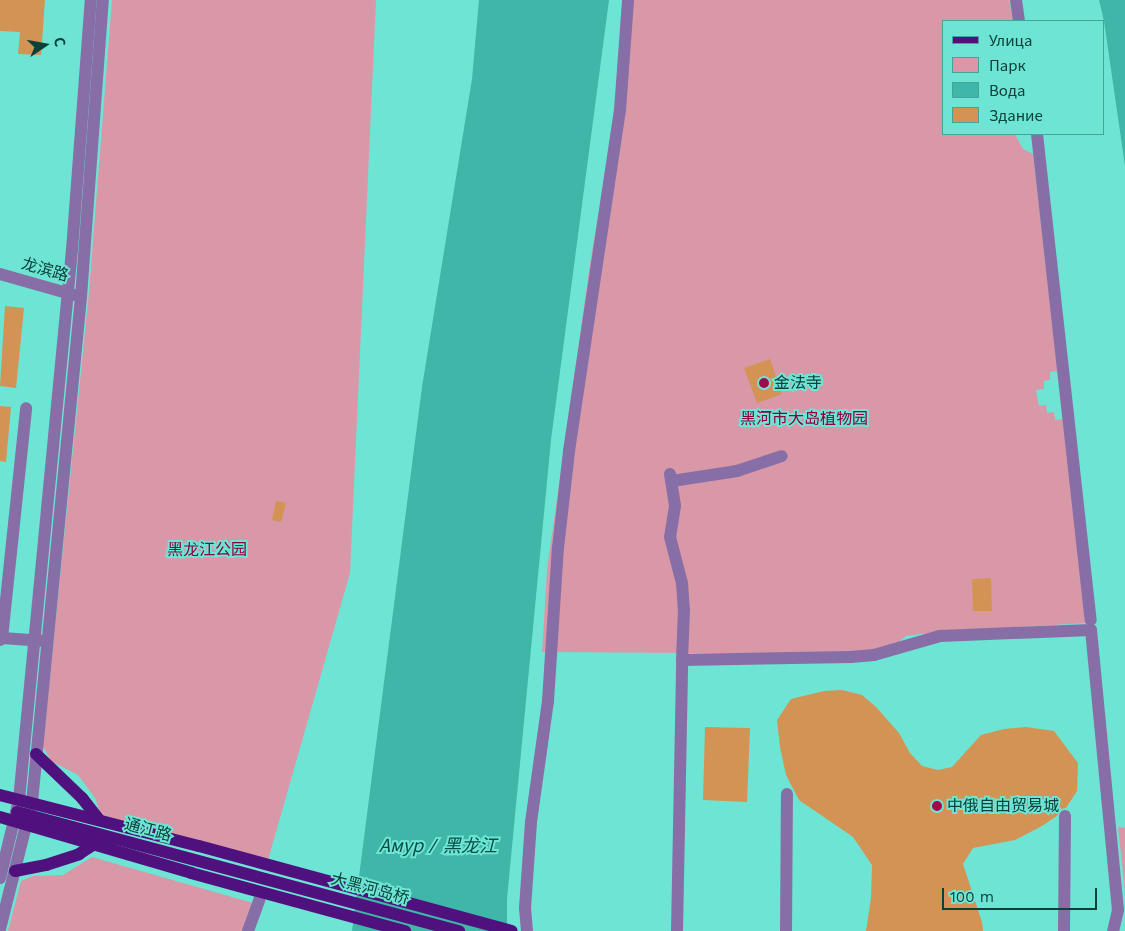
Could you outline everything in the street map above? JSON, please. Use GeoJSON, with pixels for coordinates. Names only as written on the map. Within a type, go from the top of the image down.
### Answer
{"type":"FeatureCollection","features":[{"type":"Feature","properties":{"kind":"main road"},"geometry":{"type":"LineString","coordinates":[[36,754],[82,798],[99,820]]}},
{"type":"Feature","properties":{"kind":"main road","name":"通江路"},"geometry":{"type":"LineString","coordinates":[[0,795],[23,812],[274,873]]}},
{"type":"Feature","properties":{"kind":"main road"},"geometry":{"type":"LineString","coordinates":[[23,812],[99,820],[274,873],[512,931]]}},
{"type":"Feature","properties":{"kind":"main road"},"geometry":{"type":"LineString","coordinates":[[23,812],[93,845],[264,897],[405,931]]}},
{"type":"Feature","properties":{"kind":"main road","name":"通江路"},"geometry":{"type":"LineString","coordinates":[[0,817],[23,812]]}},
{"type":"Feature","properties":{"kind":"main road"},"geometry":{"type":"LineString","coordinates":[[15,871],[46,865],[79,854],[93,845]]}},
{"type":"Feature","properties":{"kind":"main road","name":"大黑河岛桥"},"geometry":{"type":"LineString","coordinates":[[274,873],[459,931]]}},
{"type":"Feature","properties":{"kind":"street"},"geometry":{"type":"LineString","coordinates":[[0,929],[15,871],[23,812],[40,641],[91,0]]}},
{"type":"Feature","properties":{"kind":"street"},"geometry":{"type":"LineString","coordinates":[[0,878],[23,812],[36,754],[40,641],[81,297],[103,0]]}},
{"type":"Feature","properties":{"kind":"street"},"geometry":{"type":"LineString","coordinates":[[527,931],[525,908],[531,822],[548,701],[558,548],[569,451],[620,110],[628,0]]}},
{"type":"Feature","properties":{"kind":"street"},"geometry":{"type":"LineString","coordinates":[[1016,0],[1019,20]]}},
{"type":"Feature","properties":{"kind":"street"},"geometry":{"type":"LineString","coordinates":[[1037,135],[1091,620]]}},
{"type":"Feature","properties":{"kind":"street","name":"龙滨路"},"geometry":{"type":"LineString","coordinates":[[0,274],[81,297]]}},
{"type":"Feature","properties":{"kind":"street"},"geometry":{"type":"LineString","coordinates":[[26,408],[1,639],[40,641]]}},
{"type":"Feature","properties":{"kind":"street"},"geometry":{"type":"LineString","coordinates":[[677,931],[684,610],[682,584],[670,538],[676,506],[671,478],[737,471],[782,456]]}},
{"type":"Feature","properties":{"kind":"street"},"geometry":{"type":"LineString","coordinates":[[682,660],[850,657],[874,655],[940,636],[1091,630],[1118,910],[1113,931]]}},
{"type":"Feature","properties":{"kind":"street"},"geometry":{"type":"LineString","coordinates":[[786,931],[787,794]]}},
{"type":"Feature","properties":{"kind":"street"},"geometry":{"type":"LineString","coordinates":[[1064,931],[1065,816]]}},
{"type":"Feature","properties":{"kind":"street"},"geometry":{"type":"LineString","coordinates":[[248,931],[264,897]]}},
{"type":"Feature","properties":{"kind":"green space","name":"黑龙江公园"},"geometry":{"type":"Polygon","coordinates":[[[112,0],[376,0],[350,573],[268,860],[101,815],[95,798],[78,775],[51,761],[43,746],[89,292],[112,0]]]}},
{"type":"Feature","properties":{"kind":"green space","name":"黑河市大岛植物园"},"geometry":{"type":"Polygon","coordinates":[[[626,0],[1009,0],[1013,20],[942,20],[942,135],[1016,135],[1023,149],[1033,154],[1058,371],[1050,372],[1050,380],[1044,381],[1044,389],[1036,390],[1039,406],[1046,405],[1047,413],[1054,412],[1055,420],[1064,419],[1087,621],[1085,623],[920,634],[906,636],[894,645],[852,654],[542,652],[547,570],[590,264],[618,94],[626,0]]]}},
{"type":"Feature","properties":{"kind":"green space"},"geometry":{"type":"Polygon","coordinates":[[[1118,827],[1125,828],[1125,891],[1118,827]]]}},
{"type":"Feature","properties":{"kind":"green space"},"geometry":{"type":"Polygon","coordinates":[[[92,857],[253,903],[242,931],[8,931],[21,881],[33,876],[63,875],[92,857]]]}},
{"type":"Feature","properties":{"kind":"water","name":"Амур / 黑龙江"},"geometry":{"type":"Polygon","coordinates":[[[479,0],[609,0],[551,440],[507,899],[507,931],[352,931],[422,387],[472,79],[479,0]]]}},
{"type":"Feature","properties":{"kind":"water"},"geometry":{"type":"Polygon","coordinates":[[[1099,0],[1125,0],[1125,166],[1105,20],[1099,0]]]}},
{"type":"Feature","properties":{"kind":"building"},"geometry":{"type":"Polygon","coordinates":[[[0,0],[45,0],[41,55],[18,54],[20,32],[0,31],[0,0]]]}},
{"type":"Feature","properties":{"kind":"building"},"geometry":{"type":"Polygon","coordinates":[[[5,306],[24,308],[16,388],[0,386],[5,306]]]}},
{"type":"Feature","properties":{"kind":"building"},"geometry":{"type":"Polygon","coordinates":[[[770,359],[782,394],[757,403],[744,368],[770,359]]]}},
{"type":"Feature","properties":{"kind":"building"},"geometry":{"type":"Polygon","coordinates":[[[0,406],[11,407],[6,462],[0,461],[0,406]]]}},
{"type":"Feature","properties":{"kind":"building"},"geometry":{"type":"Polygon","coordinates":[[[276,501],[286,503],[281,522],[272,520],[276,501]]]}},
{"type":"Feature","properties":{"kind":"building"},"geometry":{"type":"Polygon","coordinates":[[[991,578],[992,611],[973,611],[972,579],[991,578]]]}},
{"type":"Feature","properties":{"kind":"building","name":"中俄自由贸易城"},"geometry":{"type":"Polygon","coordinates":[[[842,690],[862,695],[876,707],[899,733],[910,753],[922,766],[938,770],[952,767],[981,735],[1004,729],[1026,727],[1054,731],[1078,763],[1077,791],[1066,808],[1061,809],[1057,816],[1015,840],[973,848],[963,864],[982,922],[983,931],[866,931],[871,898],[872,865],[853,837],[799,800],[786,775],[777,720],[791,699],[824,691],[842,690]]]}},
{"type":"Feature","properties":{"kind":"building"},"geometry":{"type":"Polygon","coordinates":[[[705,727],[750,728],[747,802],[703,800],[705,727]]]}},
{"type":"Feature","properties":{"kind":"place","name":"金法寺"},"geometry":{"type":"Point","coordinates":[764,383]}},
{"type":"Feature","properties":{"kind":"place","name":"中俄自由贸易城"},"geometry":{"type":"Point","coordinates":[937,806]}}]}
